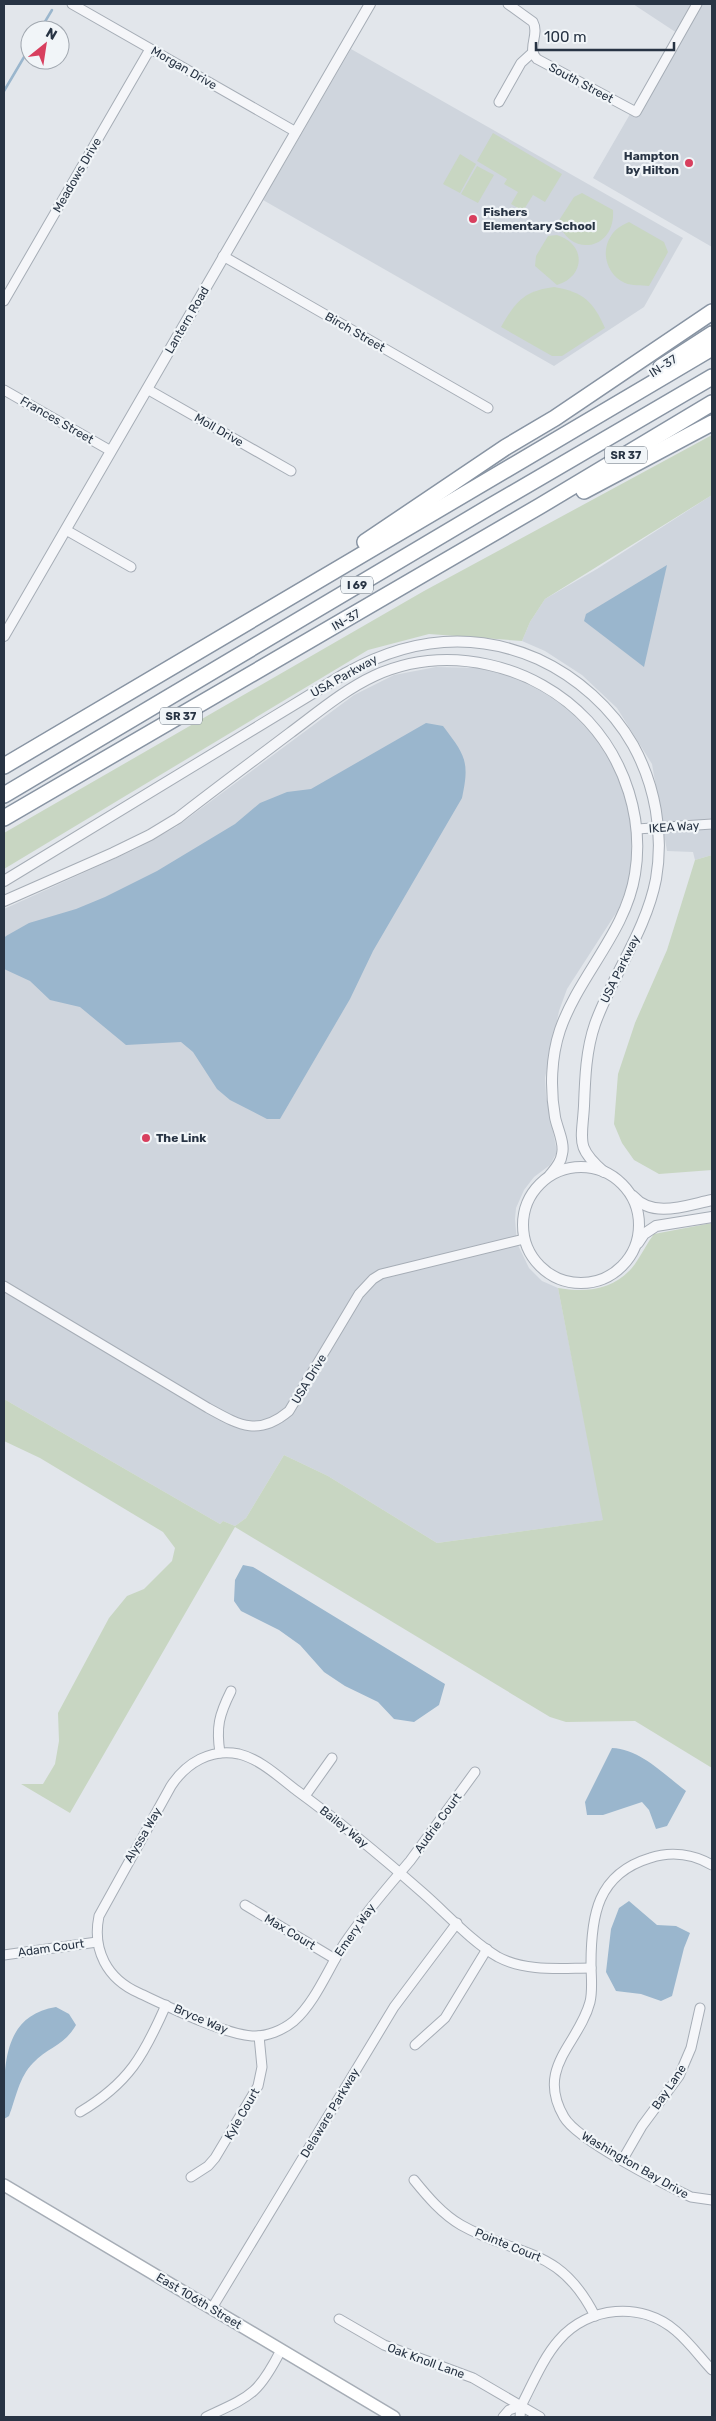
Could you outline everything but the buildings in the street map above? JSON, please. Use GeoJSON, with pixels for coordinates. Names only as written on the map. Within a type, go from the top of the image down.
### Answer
{"type":"FeatureCollection","features":[{"type":"Feature","properties":{"kind":"highway"},"geometry":{"type":"LineString","coordinates":[[237,628],[712,312]]}},
{"type":"Feature","properties":{"kind":"highway","name":"IN-37"},"geometry":{"type":"LineString","coordinates":[[619,404],[647,376],[712,334]]}},
{"type":"Feature","properties":{"kind":"highway","name":"I 69"},"geometry":{"type":"LineString","coordinates":[[4,766],[712,348]]}},
{"type":"Feature","properties":{"kind":"highway","name":"I 69"},"geometry":{"type":"LineString","coordinates":[[4,795],[482,511],[712,377]]}},
{"type":"Feature","properties":{"kind":"highway","name":"IN-37"},"geometry":{"type":"LineString","coordinates":[[4,818],[540,506],[712,403]]}},
{"type":"Feature","properties":{"kind":"highway"},"geometry":{"type":"LineString","coordinates":[[540,506],[574,497],[712,423]]}},
{"type":"Feature","properties":{"kind":"main road","name":"East 106th Street"},"geometry":{"type":"LineString","coordinates":[[4,2185],[394,2417]]}},
{"type":"Feature","properties":{"kind":"street","name":"Morgan Drive"},"geometry":{"type":"LineString","coordinates":[[72,4],[296,132]]}},
{"type":"Feature","properties":{"kind":"street","name":"Lantern Road"},"geometry":{"type":"LineString","coordinates":[[4,636],[370,4]]}},
{"type":"Feature","properties":{"kind":"street"},"geometry":{"type":"LineString","coordinates":[[499,102],[521,63],[533,52],[536,32],[534,22],[508,4]]}},
{"type":"Feature","properties":{"kind":"street","name":"South Street"},"geometry":{"type":"LineString","coordinates":[[533,52],[534,56],[543,63],[636,112],[697,4]]}},
{"type":"Feature","properties":{"kind":"street","name":"Meadows Drive"},"geometry":{"type":"LineString","coordinates":[[4,301],[150,49]]}},
{"type":"Feature","properties":{"kind":"street","name":"Birch Street"},"geometry":{"type":"LineString","coordinates":[[223,256],[488,408]]}},
{"type":"Feature","properties":{"kind":"street","name":"Moll Drive"},"geometry":{"type":"LineString","coordinates":[[147,389],[291,471]]}},
{"type":"Feature","properties":{"kind":"street","name":"Frances Street"},"geometry":{"type":"LineString","coordinates":[[4,390],[111,451]]}},
{"type":"Feature","properties":{"kind":"street"},"geometry":{"type":"LineString","coordinates":[[66,530],[131,568]]}},
{"type":"Feature","properties":{"kind":"street","name":"USA Parkway"},"geometry":{"type":"LineString","coordinates":[[4,881],[346,673],[387,652],[434,642],[466,642],[516,651],[548,664],[590,692],[625,732],[641,760],[651,787],[658,828],[657,870],[649,908],[603,1003],[594,1025],[587,1054],[582,1139],[586,1156],[604,1172],[616,1179],[639,1203],[652,1209],[712,1200]]}},
{"type":"Feature","properties":{"kind":"street","name":"USA Parkway"},"geometry":{"type":"LineString","coordinates":[[4,901],[150,835],[178,818],[358,684],[386,671],[423,663],[464,661],[500,667],[534,680],[566,700],[592,726],[615,760],[628,791],[637,829],[636,872],[628,903],[619,922],[577,991],[559,1034],[552,1089],[563,1153],[550,1175],[536,1187],[526,1203],[522,1221],[524,1239],[532,1258],[547,1273],[566,1282],[577,1284],[598,1281],[612,1275],[624,1265],[644,1234],[656,1226],[712,1217]]}},
{"type":"Feature","properties":{"kind":"street","name":"IKEA Way"},"geometry":{"type":"LineString","coordinates":[[637,829],[712,824]]}},
{"type":"Feature","properties":{"kind":"street","name":"USA Parkway"},"geometry":{"type":"LineString","coordinates":[[550,1175],[577,1167],[604,1172]]}},
{"type":"Feature","properties":{"kind":"street","name":"USA Parkway"},"geometry":{"type":"LineString","coordinates":[[626,1189],[638,1213],[639,1231],[635,1248]]}},
{"type":"Feature","properties":{"kind":"street","name":"USA Drive"},"geometry":{"type":"LineString","coordinates":[[4,1286],[229,1420],[242,1426],[254,1427],[273,1422],[289,1411],[359,1294],[373,1279],[400,1268],[524,1239]]}},
{"type":"Feature","properties":{"kind":"street"},"geometry":{"type":"LineString","coordinates":[[220,1753],[218,1725],[220,1713],[231,1691]]}},
{"type":"Feature","properties":{"kind":"street","name":"Bailey Way"},"geometry":{"type":"LineString","coordinates":[[220,1753],[240,1754],[252,1759],[304,1796],[400,1873],[487,1950],[516,1965],[544,1968],[591,1968]]}},
{"type":"Feature","properties":{"kind":"street","name":"Alyssa Way"},"geometry":{"type":"LineString","coordinates":[[97,1942],[99,1916],[175,1780],[188,1766],[201,1759],[220,1753]]}},
{"type":"Feature","properties":{"kind":"street"},"geometry":{"type":"LineString","coordinates":[[304,1796],[332,1758]]}},
{"type":"Feature","properties":{"kind":"street","name":"Audrie Court"},"geometry":{"type":"LineString","coordinates":[[400,1873],[475,1772]]}},
{"type":"Feature","properties":{"kind":"street","name":"Washington Bay Drive"},"geometry":{"type":"LineString","coordinates":[[712,1865],[695,1857],[668,1854],[643,1860],[622,1873],[604,1891],[595,1912],[591,1936],[592,1991],[590,2004],[560,2058],[555,2076],[555,2095],[564,2117],[571,2126],[586,2138],[691,2197],[712,2200]]}},
{"type":"Feature","properties":{"kind":"street","name":"Emery Way"},"geometry":{"type":"LineString","coordinates":[[316,1990],[334,1959],[367,1911],[400,1873]]}},
{"type":"Feature","properties":{"kind":"street","name":"Max Court"},"geometry":{"type":"LineString","coordinates":[[245,1905],[334,1959]]}},
{"type":"Feature","properties":{"kind":"street","name":"Delaware Parkway"},"geometry":{"type":"LineString","coordinates":[[212,2308],[394,2007],[457,1923]]}},
{"type":"Feature","properties":{"kind":"street","name":"Adam Court"},"geometry":{"type":"LineString","coordinates":[[4,1955],[97,1942]]}},
{"type":"Feature","properties":{"kind":"street","name":"Bryce Way"},"geometry":{"type":"LineString","coordinates":[[97,1942],[104,1964],[115,1978],[127,1987],[229,2031],[259,2036],[275,2032],[295,2020],[316,1990]]}},
{"type":"Feature","properties":{"kind":"street"},"geometry":{"type":"LineString","coordinates":[[415,2045],[445,2018],[487,1950]]}},
{"type":"Feature","properties":{"kind":"street"},"geometry":{"type":"LineString","coordinates":[[80,2112],[112,2089],[131,2070],[143,2054],[166,2005]]}},
{"type":"Feature","properties":{"kind":"street","name":"Bay Lane"},"geometry":{"type":"LineString","coordinates":[[623,2159],[642,2126],[679,2076],[691,2048],[700,2008]]}},
{"type":"Feature","properties":{"kind":"street","name":"Kyle Court"},"geometry":{"type":"LineString","coordinates":[[191,2177],[208,2166],[215,2158],[258,2086],[262,2067],[259,2036]]}},
{"type":"Feature","properties":{"kind":"street","name":"Pointe Court"},"geometry":{"type":"LineString","coordinates":[[414,2180],[433,2202],[459,2224],[479,2234],[542,2258],[565,2273],[578,2288],[595,2316]]}},
{"type":"Feature","properties":{"kind":"street"},"geometry":{"type":"LineString","coordinates":[[520,2417],[520,2406],[559,2340],[575,2326],[595,2316],[611,2311],[629,2311],[656,2318],[675,2330],[712,2370]]}},
{"type":"Feature","properties":{"kind":"street","name":"Oak Knoll Lane"},"geometry":{"type":"LineString","coordinates":[[339,2319],[384,2345],[458,2371],[540,2417]]}},
{"type":"Feature","properties":{"kind":"street"},"geometry":{"type":"LineString","coordinates":[[206,2417],[253,2394],[268,2376],[280,2350]]}},
{"type":"Feature","properties":{"kind":"street"},"geometry":{"type":"LineString","coordinates":[[504,2417],[509,2410],[520,2406]]}},
{"type":"Feature","properties":{"kind":"shaded area"},"geometry":{"type":"Polygon","coordinates":[[[633,4],[712,4],[712,247],[593,178],[677,33],[633,4]]]}},
{"type":"Feature","properties":{"kind":"shaded area","name":"Fishers Elementary School"},"geometry":{"type":"Polygon","coordinates":[[[351,49],[683,238],[644,307],[554,366],[263,200],[351,49]]]}},
{"type":"Feature","properties":{"kind":"shaded area"},"geometry":{"type":"Polygon","coordinates":[[[712,495],[712,855],[695,860],[693,852],[667,851],[652,764],[617,708],[582,675],[545,651],[522,641],[530,622],[545,599],[597,569],[712,495]]]}},
{"type":"Feature","properties":{"kind":"shaded area"},"geometry":{"type":"Polygon","coordinates":[[[436,667],[483,668],[514,677],[547,692],[563,704],[597,739],[610,760],[620,780],[631,822],[631,866],[627,887],[618,910],[567,989],[559,1011],[545,1078],[546,1096],[557,1152],[550,1165],[534,1177],[524,1190],[516,1208],[515,1219],[517,1243],[529,1268],[542,1281],[558,1288],[604,1520],[437,1543],[328,1476],[284,1455],[246,1518],[235,1526],[223,1521],[220,1524],[4,1399],[4,909],[136,849],[176,827],[354,695],[394,675],[436,667]]]}},
{"type":"Feature","properties":{"kind":"green space"},"geometry":{"type":"Polygon","coordinates":[[[493,133],[562,174],[545,202],[533,195],[523,211],[511,204],[518,192],[504,184],[507,179],[477,161],[493,133]]]}},
{"type":"Feature","properties":{"kind":"green space"},"geometry":{"type":"Polygon","coordinates":[[[460,154],[476,164],[460,193],[443,184],[460,154]]]}},
{"type":"Feature","properties":{"kind":"green space"},"geometry":{"type":"Polygon","coordinates":[[[477,166],[494,175],[478,203],[461,194],[477,166]]]}},
{"type":"Feature","properties":{"kind":"green space"},"geometry":{"type":"Polygon","coordinates":[[[582,193],[613,210],[612,223],[608,234],[600,241],[582,245],[572,241],[564,234],[558,222],[574,197],[582,193]]]}},
{"type":"Feature","properties":{"kind":"green space"},"geometry":{"type":"Polygon","coordinates":[[[629,222],[664,242],[668,252],[649,286],[625,283],[614,275],[607,262],[606,249],[611,236],[619,227],[629,222]]]}},
{"type":"Feature","properties":{"kind":"green space"},"geometry":{"type":"Polygon","coordinates":[[[557,235],[567,239],[573,245],[579,260],[573,275],[567,281],[557,285],[535,266],[536,256],[548,236],[557,235]]]}},
{"type":"Feature","properties":{"kind":"green space"},"geometry":{"type":"Polygon","coordinates":[[[554,287],[573,292],[586,299],[596,311],[605,328],[562,356],[552,356],[501,327],[511,310],[522,299],[535,291],[554,287]]]}},
{"type":"Feature","properties":{"kind":"green space"},"geometry":{"type":"Polygon","coordinates":[[[712,435],[712,495],[545,599],[530,622],[522,641],[429,634],[368,650],[4,869],[4,833],[424,591],[712,435]]]}},
{"type":"Feature","properties":{"kind":"green space"},"geometry":{"type":"Polygon","coordinates":[[[712,855],[712,1170],[659,1174],[634,1160],[622,1143],[614,1124],[618,1074],[635,1023],[667,950],[695,860],[712,855]]]}},
{"type":"Feature","properties":{"kind":"green space"},"geometry":{"type":"Polygon","coordinates":[[[712,1223],[712,1768],[635,1721],[566,1722],[550,1717],[235,1527],[70,1813],[21,1784],[43,1784],[55,1764],[59,1741],[58,1713],[109,1618],[127,1596],[144,1589],[172,1561],[175,1548],[163,1532],[40,1458],[4,1441],[4,1399],[220,1524],[223,1521],[235,1526],[246,1518],[284,1455],[328,1476],[437,1543],[603,1520],[558,1288],[580,1290],[600,1288],[610,1284],[627,1273],[635,1264],[654,1234],[712,1223]]]}},
{"type":"Feature","properties":{"kind":"water"},"geometry":{"type":"Polygon","coordinates":[[[667,565],[644,667],[584,621],[586,614],[667,565]]]}},
{"type":"Feature","properties":{"kind":"water"},"geometry":{"type":"Polygon","coordinates":[[[426,723],[443,726],[461,752],[466,775],[462,798],[373,951],[350,999],[280,1119],[267,1119],[230,1100],[217,1089],[193,1052],[181,1042],[126,1045],[80,1007],[50,1000],[30,981],[4,969],[4,938],[6,936],[29,923],[76,909],[105,897],[157,871],[235,824],[260,803],[287,792],[311,789],[426,723]]]}},
{"type":"Feature","properties":{"kind":"water"},"geometry":{"type":"Polygon","coordinates":[[[243,1565],[253,1567],[445,1684],[439,1705],[414,1722],[394,1719],[378,1702],[345,1686],[324,1672],[300,1645],[279,1630],[241,1611],[234,1601],[235,1580],[243,1565]]]}},
{"type":"Feature","properties":{"kind":"water"},"geometry":{"type":"Polygon","coordinates":[[[612,1748],[622,1749],[642,1758],[686,1791],[667,1826],[656,1829],[649,1810],[642,1802],[603,1815],[587,1815],[585,1802],[612,1748]]]}},
{"type":"Feature","properties":{"kind":"water"},"geometry":{"type":"Polygon","coordinates":[[[629,1901],[657,1925],[676,1926],[690,1933],[684,1948],[672,1996],[661,2001],[641,1994],[616,1991],[606,1972],[611,1929],[619,1908],[629,1901]]]}},
{"type":"Feature","properties":{"kind":"water"},"geometry":{"type":"Polygon","coordinates":[[[56,2007],[69,2014],[76,2025],[66,2038],[39,2058],[28,2069],[21,2081],[9,2116],[4,2119],[6,2065],[9,2048],[15,2034],[24,2022],[38,2012],[56,2007]]]}},
{"type":"Feature","properties":{"kind":"waterway"},"geometry":{"type":"LineString","coordinates":[[46,20],[52,10]]}},
{"type":"Feature","properties":{"kind":"waterway"},"geometry":{"type":"LineString","coordinates":[[4,91],[20,64]]}},
{"type":"Feature","properties":{"kind":"place","name":"Hampton by Hilton"},"geometry":{"type":"Point","coordinates":[689,163]}},
{"type":"Feature","properties":{"kind":"place","name":"Fishers Elementary School"},"geometry":{"type":"Point","coordinates":[473,219]}},
{"type":"Feature","properties":{"kind":"place","name":"The Link"},"geometry":{"type":"Point","coordinates":[146,1138]}}]}
